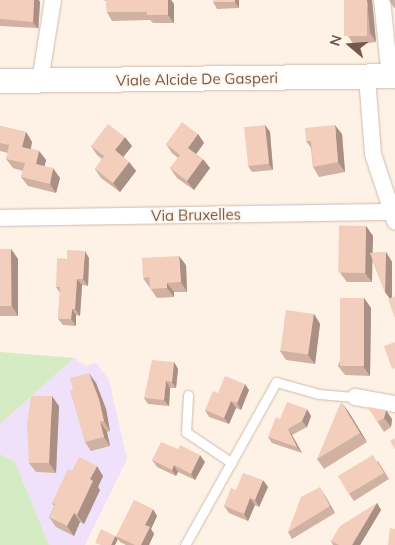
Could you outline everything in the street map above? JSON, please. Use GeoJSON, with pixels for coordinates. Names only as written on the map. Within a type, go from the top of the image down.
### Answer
{"type":"FeatureCollection","features":[{"type":"Feature","properties":{"kind":"main road","name":"Viale Alcide De Gasperi"},"geometry":{"type":"LineString","coordinates":[[0,81],[393,76]]}},
{"type":"Feature","properties":{"kind":"street"},"geometry":{"type":"LineString","coordinates":[[40,81],[53,0]]}},
{"type":"Feature","properties":{"kind":"street"},"geometry":{"type":"LineString","coordinates":[[382,0],[391,46],[393,76]]}},
{"type":"Feature","properties":{"kind":"street"},"geometry":{"type":"LineString","coordinates":[[367,77],[373,154],[393,217]]}},
{"type":"Feature","properties":{"kind":"street","name":"Via Bruxelles"},"geometry":{"type":"LineString","coordinates":[[0,218],[393,217]]}},
{"type":"Feature","properties":{"kind":"street"},"geometry":{"type":"LineString","coordinates":[[355,397],[395,404]]}},
{"type":"Feature","properties":{"kind":"lane"},"geometry":{"type":"LineString","coordinates":[[184,545],[276,382],[319,394],[355,397]]}},
{"type":"Feature","properties":{"kind":"lane"},"geometry":{"type":"LineString","coordinates":[[188,395],[186,432],[232,463]]}},
{"type":"Feature","properties":{"kind":"shaded area"},"geometry":{"type":"Polygon","coordinates":[[[74,358],[86,366],[96,363],[109,380],[127,459],[85,545],[49,545],[15,462],[0,454],[0,424],[74,358]]]}},
{"type":"Feature","properties":{"kind":"green space"},"geometry":{"type":"Polygon","coordinates":[[[0,352],[74,358],[0,424],[0,352]]]}},
{"type":"Feature","properties":{"kind":"green space"},"geometry":{"type":"Polygon","coordinates":[[[0,454],[15,462],[49,545],[0,545],[0,454]]]}},
{"type":"Feature","properties":{"kind":"building"},"geometry":{"type":"Polygon","coordinates":[[[0,0],[34,0],[33,22],[0,19],[0,0]]]}},
{"type":"Feature","properties":{"kind":"building"},"geometry":{"type":"Polygon","coordinates":[[[106,0],[168,0],[168,15],[147,15],[147,12],[107,12],[106,0]]]}},
{"type":"Feature","properties":{"kind":"building"},"geometry":{"type":"Polygon","coordinates":[[[213,0],[235,0],[235,2],[213,2],[213,0]]]}},
{"type":"Feature","properties":{"kind":"building"},"geometry":{"type":"Polygon","coordinates":[[[344,0],[367,0],[367,36],[344,36],[344,0]]]}},
{"type":"Feature","properties":{"kind":"building"},"geometry":{"type":"Polygon","coordinates":[[[182,122],[198,134],[188,148],[203,159],[187,181],[170,168],[180,155],[166,144],[182,122]]]}},
{"type":"Feature","properties":{"kind":"building"},"geometry":{"type":"Polygon","coordinates":[[[108,124],[125,137],[115,150],[129,162],[113,183],[95,169],[104,156],[91,146],[108,124]]]}},
{"type":"Feature","properties":{"kind":"building"},"geometry":{"type":"Polygon","coordinates":[[[265,125],[269,164],[248,166],[244,127],[265,125]]]}},
{"type":"Feature","properties":{"kind":"building"},"geometry":{"type":"Polygon","coordinates":[[[335,125],[338,162],[313,167],[311,141],[306,141],[305,128],[335,125]]]}},
{"type":"Feature","properties":{"kind":"building"},"geometry":{"type":"Polygon","coordinates":[[[0,126],[26,132],[22,147],[39,151],[36,164],[53,168],[50,184],[21,177],[25,163],[6,159],[9,145],[0,143],[0,126]]]}},
{"type":"Feature","properties":{"kind":"building"},"geometry":{"type":"Polygon","coordinates":[[[339,226],[366,226],[365,273],[338,273],[339,226]]]}},
{"type":"Feature","properties":{"kind":"building"},"geometry":{"type":"Polygon","coordinates":[[[0,249],[11,249],[11,306],[0,306],[0,249]]]}},
{"type":"Feature","properties":{"kind":"building"},"geometry":{"type":"Polygon","coordinates":[[[67,250],[85,251],[83,279],[77,279],[75,309],[72,309],[71,319],[58,319],[60,287],[56,287],[57,258],[67,259],[67,250]]]}},
{"type":"Feature","properties":{"kind":"building"},"geometry":{"type":"Polygon","coordinates":[[[386,252],[385,292],[370,253],[386,252]]]}},
{"type":"Feature","properties":{"kind":"building"},"geometry":{"type":"Polygon","coordinates":[[[179,256],[181,282],[167,283],[167,288],[150,289],[149,277],[143,278],[142,258],[179,256]]]}},
{"type":"Feature","properties":{"kind":"building"},"geometry":{"type":"Polygon","coordinates":[[[395,296],[395,318],[388,299],[395,296]]]}},
{"type":"Feature","properties":{"kind":"building"},"geometry":{"type":"Polygon","coordinates":[[[340,298],[364,298],[364,366],[340,366],[340,298]]]}},
{"type":"Feature","properties":{"kind":"building"},"geometry":{"type":"Polygon","coordinates":[[[286,310],[314,314],[308,354],[280,351],[286,310]]]}},
{"type":"Feature","properties":{"kind":"building"},"geometry":{"type":"Polygon","coordinates":[[[395,342],[395,368],[392,369],[384,346],[395,342]]]}},
{"type":"Feature","properties":{"kind":"building"},"geometry":{"type":"Polygon","coordinates":[[[152,360],[174,362],[172,382],[166,381],[164,400],[144,398],[152,360]]]}},
{"type":"Feature","properties":{"kind":"building"},"geometry":{"type":"Polygon","coordinates":[[[89,373],[99,399],[104,421],[100,422],[104,437],[85,442],[70,391],[73,390],[70,378],[89,373]]]}},
{"type":"Feature","properties":{"kind":"building"},"geometry":{"type":"Polygon","coordinates":[[[225,376],[245,384],[237,403],[231,401],[224,418],[205,410],[213,391],[218,393],[225,376]]]}},
{"type":"Feature","properties":{"kind":"building"},"geometry":{"type":"Polygon","coordinates":[[[31,396],[52,396],[49,463],[29,463],[27,425],[31,396]]]}},
{"type":"Feature","properties":{"kind":"building"},"geometry":{"type":"Polygon","coordinates":[[[287,402],[307,409],[302,421],[288,429],[297,447],[268,437],[276,417],[280,419],[287,402]]]}},
{"type":"Feature","properties":{"kind":"building"},"geometry":{"type":"Polygon","coordinates":[[[341,402],[360,433],[317,459],[341,402]]]}},
{"type":"Feature","properties":{"kind":"building"},"geometry":{"type":"Polygon","coordinates":[[[368,407],[386,410],[384,418],[377,422],[368,407]]]}},
{"type":"Feature","properties":{"kind":"building"},"geometry":{"type":"Polygon","coordinates":[[[395,438],[395,449],[390,441],[395,438]]]}},
{"type":"Feature","properties":{"kind":"building"},"geometry":{"type":"Polygon","coordinates":[[[161,442],[178,449],[180,445],[200,455],[191,474],[174,465],[172,470],[152,460],[161,442]]]}},
{"type":"Feature","properties":{"kind":"building"},"geometry":{"type":"Polygon","coordinates":[[[373,455],[384,473],[349,494],[338,476],[373,455]]]}},
{"type":"Feature","properties":{"kind":"building"},"geometry":{"type":"Polygon","coordinates":[[[79,457],[97,466],[90,479],[93,481],[77,515],[74,513],[67,526],[49,517],[55,504],[52,503],[68,469],[72,471],[79,457]]]}},
{"type":"Feature","properties":{"kind":"building"},"geometry":{"type":"Polygon","coordinates":[[[243,473],[263,480],[255,500],[250,498],[244,514],[224,506],[231,488],[236,490],[243,473]]]}},
{"type":"Feature","properties":{"kind":"building"},"geometry":{"type":"Polygon","coordinates":[[[320,487],[330,506],[288,532],[301,497],[320,487]]]}},
{"type":"Feature","properties":{"kind":"building"},"geometry":{"type":"Polygon","coordinates":[[[134,500],[153,509],[145,525],[150,527],[141,545],[135,545],[116,536],[134,500]]]}},
{"type":"Feature","properties":{"kind":"building"},"geometry":{"type":"Polygon","coordinates":[[[377,503],[352,545],[339,545],[331,541],[340,526],[377,503]]]}},
{"type":"Feature","properties":{"kind":"building"},"geometry":{"type":"Polygon","coordinates":[[[390,528],[395,529],[395,545],[388,545],[390,528]]]}},
{"type":"Feature","properties":{"kind":"building"},"geometry":{"type":"Polygon","coordinates":[[[101,529],[115,536],[111,545],[95,543],[101,529]]]}}]}
